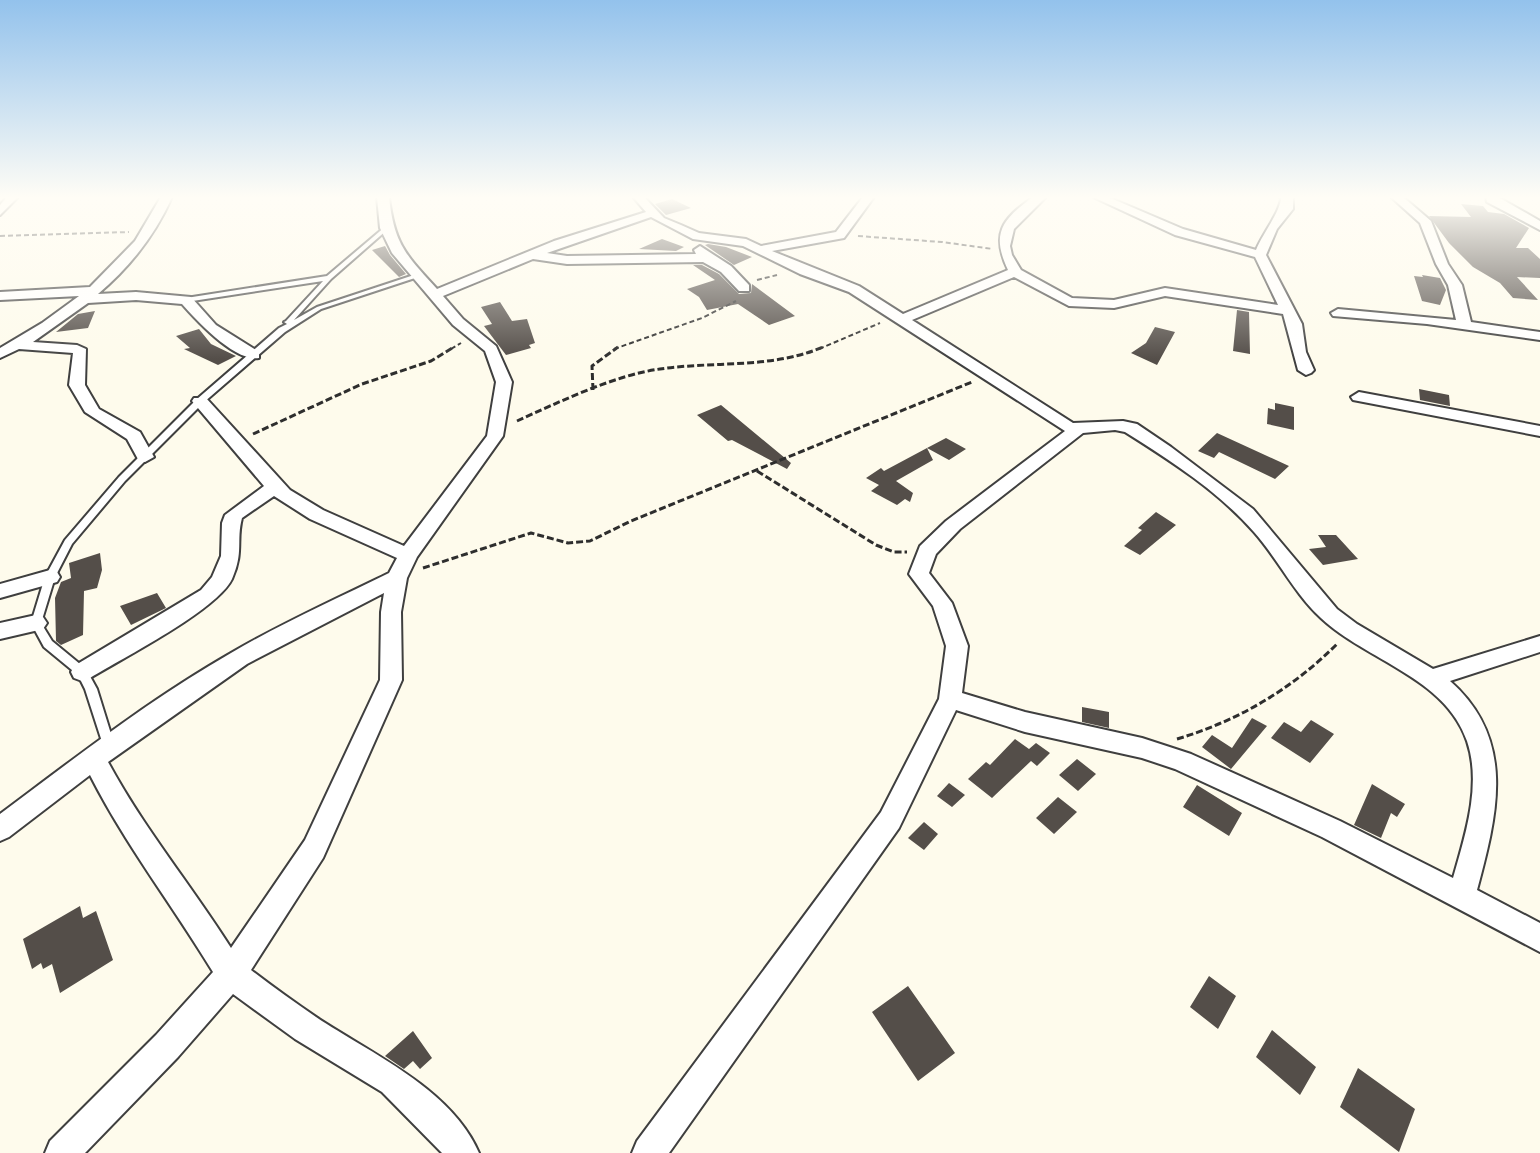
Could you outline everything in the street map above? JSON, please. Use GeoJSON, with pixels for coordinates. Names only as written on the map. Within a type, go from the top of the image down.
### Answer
{"type":"FeatureCollection","features":[{"type":"Feature","properties":{"kind":"street"},"geometry":{"type":"LineString","coordinates":[[0,354],[18,345],[87,295],[133,251]]}},
{"type":"Feature","properties":{"kind":"street"},"geometry":{"type":"LineString","coordinates":[[62,1153],[167,1046],[231,974],[314,849],[391,680],[391,612],[397,578],[408,555],[495,436],[504,382],[491,349],[458,322],[397,251]]}},
{"type":"Feature","properties":{"kind":"street"},"geometry":{"type":"LineString","coordinates":[[436,294],[544,251]]}},
{"type":"Feature","properties":{"kind":"street"},"geometry":{"type":"LineString","coordinates":[[700,251],[705,258],[726,269],[744,288]]}},
{"type":"Feature","properties":{"kind":"street"},"geometry":{"type":"LineString","coordinates":[[766,251],[805,271],[854,289],[901,317],[1053,420],[1078,429],[1122,424],[1202,478],[1262,530],[1310,596],[1350,629],[1433,678],[1462,711],[1479,742],[1484,779],[1480,826],[1461,897]]}},
{"type":"Feature","properties":{"kind":"street"},"geometry":{"type":"LineString","coordinates":[[1245,251],[1260,255]]}},
{"type":"Feature","properties":{"kind":"street"},"geometry":{"type":"LineString","coordinates":[[1262,251],[1260,255],[1295,324],[1299,352],[1306,370]]}},
{"type":"Feature","properties":{"kind":"street"},"geometry":{"type":"LineString","coordinates":[[1437,251],[1455,285],[1464,324]]}},
{"type":"Feature","properties":{"kind":"street"},"geometry":{"type":"LineString","coordinates":[[1004,252],[1015,272],[1069,302],[1114,304],[1165,292],[1286,310]]}},
{"type":"Feature","properties":{"kind":"street"},"geometry":{"type":"LineString","coordinates":[[533,255],[567,260],[634,258],[670,261],[705,258]]}},
{"type":"Feature","properties":{"kind":"street"},"geometry":{"type":"LineString","coordinates":[[901,317],[1015,272]]}},
{"type":"Feature","properties":{"kind":"street"},"geometry":{"type":"LineString","coordinates":[[0,296],[136,296],[186,300],[211,328],[254,355]]}},
{"type":"Feature","properties":{"kind":"street"},"geometry":{"type":"LineString","coordinates":[[1338,313],[1464,324],[1538,338]]}},
{"type":"Feature","properties":{"kind":"street"},"geometry":{"type":"LineString","coordinates":[[18,345],[77,349],[81,352],[77,385],[93,412],[134,436],[145,457]]}},
{"type":"Feature","properties":{"kind":"street"},"geometry":{"type":"LineString","coordinates":[[1359,397],[1540,431]]}},
{"type":"Feature","properties":{"kind":"street"},"geometry":{"type":"LineString","coordinates":[[200,401],[239,441],[274,487],[324,518],[408,555]]}},
{"type":"Feature","properties":{"kind":"street"},"geometry":{"type":"LineString","coordinates":[[649,1153],[890,820],[950,699],[957,646],[942,603],[919,574],[927,551],[962,517],[1078,429]]}},
{"type":"Feature","properties":{"kind":"street"},"geometry":{"type":"LineString","coordinates":[[82,672],[208,595],[221,580],[231,556],[231,523],[234,515],[274,487]]}},
{"type":"Feature","properties":{"kind":"street"},"geometry":{"type":"LineString","coordinates":[[0,591],[50,577]]}},
{"type":"Feature","properties":{"kind":"street"},"geometry":{"type":"LineString","coordinates":[[0,829],[101,753],[220,670],[325,612],[397,578]]}},
{"type":"Feature","properties":{"kind":"street"},"geometry":{"type":"LineString","coordinates":[[0,631],[36,623]]}},
{"type":"Feature","properties":{"kind":"street"},"geometry":{"type":"LineString","coordinates":[[1433,678],[1540,644]]}},
{"type":"Feature","properties":{"kind":"street"},"geometry":{"type":"LineString","coordinates":[[950,699],[1085,737],[1142,748],[1228,780],[1540,938]]}},
{"type":"Feature","properties":{"kind":"street"},"geometry":{"type":"LineString","coordinates":[[101,753],[120,809],[185,900],[231,974],[306,1028],[393,1081],[450,1135],[462,1153]]}},
{"type":"Feature","properties":{"kind":"lane"},"geometry":{"type":"LineString","coordinates":[[101,753],[91,689],[82,672],[48,644],[36,623],[50,577],[68,542],[200,401],[282,330],[329,278],[360,251]]}},
{"type":"Feature","properties":{"kind":"lane"},"geometry":{"type":"LineString","coordinates":[[282,330],[319,308],[419,275]]}},
{"type":"Feature","properties":{"kind":"lane"},"geometry":{"type":"LineString","coordinates":[[186,300],[329,278]]}},
{"type":"Feature","properties":{"kind":"path"},"geometry":{"type":"LineString","coordinates":[[999,251],[1004,252]]}},
{"type":"Feature","properties":{"kind":"path"},"geometry":{"type":"LineString","coordinates":[[593,390],[592,366],[598,359],[624,346],[716,312],[741,297],[744,288],[754,280],[805,271]]}},
{"type":"Feature","properties":{"kind":"path"},"geometry":{"type":"LineString","coordinates":[[495,436],[523,417],[658,369],[763,362],[812,352],[901,317]]}},
{"type":"Feature","properties":{"kind":"path"},"geometry":{"type":"LineString","coordinates":[[239,441],[362,384],[431,361],[475,336]]}},
{"type":"Feature","properties":{"kind":"path"},"geometry":{"type":"LineString","coordinates":[[397,578],[441,560],[531,533],[568,543],[590,541],[644,515],[986,375]]}},
{"type":"Feature","properties":{"kind":"path"},"geometry":{"type":"LineString","coordinates":[[757,471],[876,545],[894,552],[927,551]]}},
{"type":"Feature","properties":{"kind":"path"},"geometry":{"type":"LineString","coordinates":[[1142,748],[1194,735],[1269,698],[1324,659],[1350,629]]}},
{"type":"Feature","properties":{"kind":"building"},"geometry":{"type":"Polygon","coordinates":[[[373,251],[388,251],[406,274],[399,277],[373,251]]]}},
{"type":"Feature","properties":{"kind":"building"},"geometry":{"type":"Polygon","coordinates":[[[713,251],[736,251],[752,257],[734,265],[713,251]]]}},
{"type":"Feature","properties":{"kind":"building"},"geometry":{"type":"Polygon","coordinates":[[[1457,251],[1531,251],[1540,259],[1540,278],[1517,277],[1538,300],[1513,298],[1500,283],[1473,267],[1457,251]]]}},
{"type":"Feature","properties":{"kind":"building"},"geometry":{"type":"Polygon","coordinates":[[[693,265],[702,265],[719,274],[739,294],[751,293],[752,284],[795,316],[769,325],[738,304],[707,310],[699,297],[687,289],[715,280],[693,265]]]}},
{"type":"Feature","properties":{"kind":"building"},"geometry":{"type":"Polygon","coordinates":[[[1414,276],[1440,278],[1446,290],[1440,305],[1422,301],[1414,276]]]}},
{"type":"Feature","properties":{"kind":"building"},"geometry":{"type":"Polygon","coordinates":[[[500,302],[512,321],[527,319],[535,343],[529,345],[531,348],[506,355],[484,326],[492,324],[481,307],[500,302]]]}},
{"type":"Feature","properties":{"kind":"building"},"geometry":{"type":"Polygon","coordinates":[[[1237,310],[1249,312],[1250,354],[1233,351],[1237,310]]]}},
{"type":"Feature","properties":{"kind":"building"},"geometry":{"type":"Polygon","coordinates":[[[95,311],[88,328],[56,332],[78,314],[95,311]]]}},
{"type":"Feature","properties":{"kind":"building"},"geometry":{"type":"Polygon","coordinates":[[[1155,327],[1175,332],[1157,365],[1131,353],[1146,343],[1155,327]]]}},
{"type":"Feature","properties":{"kind":"building"},"geometry":{"type":"Polygon","coordinates":[[[199,329],[211,344],[236,356],[218,365],[184,349],[190,348],[176,336],[199,329]]]}},
{"type":"Feature","properties":{"kind":"building"},"geometry":{"type":"Polygon","coordinates":[[[1419,389],[1449,395],[1450,406],[1420,400],[1419,389]]]}},
{"type":"Feature","properties":{"kind":"building"},"geometry":{"type":"Polygon","coordinates":[[[1275,403],[1294,407],[1294,430],[1267,424],[1268,408],[1275,410],[1275,403]]]}},
{"type":"Feature","properties":{"kind":"building"},"geometry":{"type":"Polygon","coordinates":[[[721,405],[791,463],[787,469],[732,440],[728,441],[697,415],[721,405]]]}},
{"type":"Feature","properties":{"kind":"building"},"geometry":{"type":"Polygon","coordinates":[[[1217,433],[1289,466],[1275,479],[1219,452],[1214,458],[1198,451],[1217,433]]]}},
{"type":"Feature","properties":{"kind":"building"},"geometry":{"type":"Polygon","coordinates":[[[946,438],[966,449],[949,460],[927,448],[946,438]]]}},
{"type":"Feature","properties":{"kind":"building"},"geometry":{"type":"Polygon","coordinates":[[[927,448],[933,460],[896,481],[913,493],[910,502],[905,499],[897,505],[871,491],[879,485],[866,478],[927,448]]]}},
{"type":"Feature","properties":{"kind":"building"},"geometry":{"type":"Polygon","coordinates":[[[1156,512],[1176,525],[1140,555],[1124,546],[1142,530],[1138,528],[1156,512]]]}},
{"type":"Feature","properties":{"kind":"building"},"geometry":{"type":"Polygon","coordinates":[[[1318,535],[1336,535],[1358,559],[1323,565],[1309,549],[1326,547],[1318,535]]]}},
{"type":"Feature","properties":{"kind":"building"},"geometry":{"type":"Polygon","coordinates":[[[100,553],[102,570],[97,588],[84,591],[83,635],[61,645],[56,641],[55,598],[61,582],[71,578],[69,563],[100,553]]]}},
{"type":"Feature","properties":{"kind":"building"},"geometry":{"type":"Polygon","coordinates":[[[157,593],[166,608],[131,625],[120,606],[157,593]]]}},
{"type":"Feature","properties":{"kind":"building"},"geometry":{"type":"Polygon","coordinates":[[[1082,707],[1109,712],[1109,728],[1082,722],[1082,707]]]}},
{"type":"Feature","properties":{"kind":"building"},"geometry":{"type":"Polygon","coordinates":[[[1252,718],[1267,726],[1231,769],[1202,747],[1212,735],[1232,748],[1252,718]]]}},
{"type":"Feature","properties":{"kind":"building"},"geometry":{"type":"Polygon","coordinates":[[[1311,720],[1334,734],[1310,763],[1271,738],[1284,722],[1301,732],[1311,720]]]}},
{"type":"Feature","properties":{"kind":"building"},"geometry":{"type":"Polygon","coordinates":[[[1015,739],[1029,749],[1036,743],[1050,753],[1037,766],[1031,761],[992,798],[968,779],[986,762],[990,765],[1015,739]]]}},
{"type":"Feature","properties":{"kind":"building"},"geometry":{"type":"Polygon","coordinates":[[[1077,759],[1096,774],[1078,791],[1059,775],[1077,759]]]}},
{"type":"Feature","properties":{"kind":"building"},"geometry":{"type":"Polygon","coordinates":[[[949,783],[965,795],[952,807],[937,796],[949,783]]]}},
{"type":"Feature","properties":{"kind":"building"},"geometry":{"type":"Polygon","coordinates":[[[1372,784],[1405,804],[1397,817],[1391,813],[1381,838],[1354,825],[1372,784]]]}},
{"type":"Feature","properties":{"kind":"building"},"geometry":{"type":"Polygon","coordinates":[[[1197,785],[1242,813],[1229,836],[1183,807],[1197,785]]]}},
{"type":"Feature","properties":{"kind":"building"},"geometry":{"type":"Polygon","coordinates":[[[1058,797],[1077,812],[1054,834],[1036,818],[1058,797]]]}},
{"type":"Feature","properties":{"kind":"building"},"geometry":{"type":"Polygon","coordinates":[[[924,822],[938,834],[924,850],[908,838],[924,822]]]}},
{"type":"Feature","properties":{"kind":"building"},"geometry":{"type":"Polygon","coordinates":[[[80,906],[83,918],[96,911],[113,960],[60,993],[52,964],[43,969],[41,963],[32,969],[23,939],[80,906]]]}},
{"type":"Feature","properties":{"kind":"building"},"geometry":{"type":"Polygon","coordinates":[[[1209,976],[1236,996],[1218,1029],[1190,1007],[1209,976]]]}},
{"type":"Feature","properties":{"kind":"building"},"geometry":{"type":"Polygon","coordinates":[[[908,986],[955,1053],[918,1081],[872,1012],[908,986]]]}},
{"type":"Feature","properties":{"kind":"building"},"geometry":{"type":"Polygon","coordinates":[[[1272,1030],[1316,1067],[1300,1095],[1256,1057],[1272,1030]]]}},
{"type":"Feature","properties":{"kind":"building"},"geometry":{"type":"Polygon","coordinates":[[[413,1031],[432,1058],[420,1069],[413,1061],[404,1069],[385,1056],[413,1031]]]}},
{"type":"Feature","properties":{"kind":"building"},"geometry":{"type":"Polygon","coordinates":[[[1358,1068],[1415,1109],[1399,1152],[1340,1107],[1358,1068]]]}}]}
